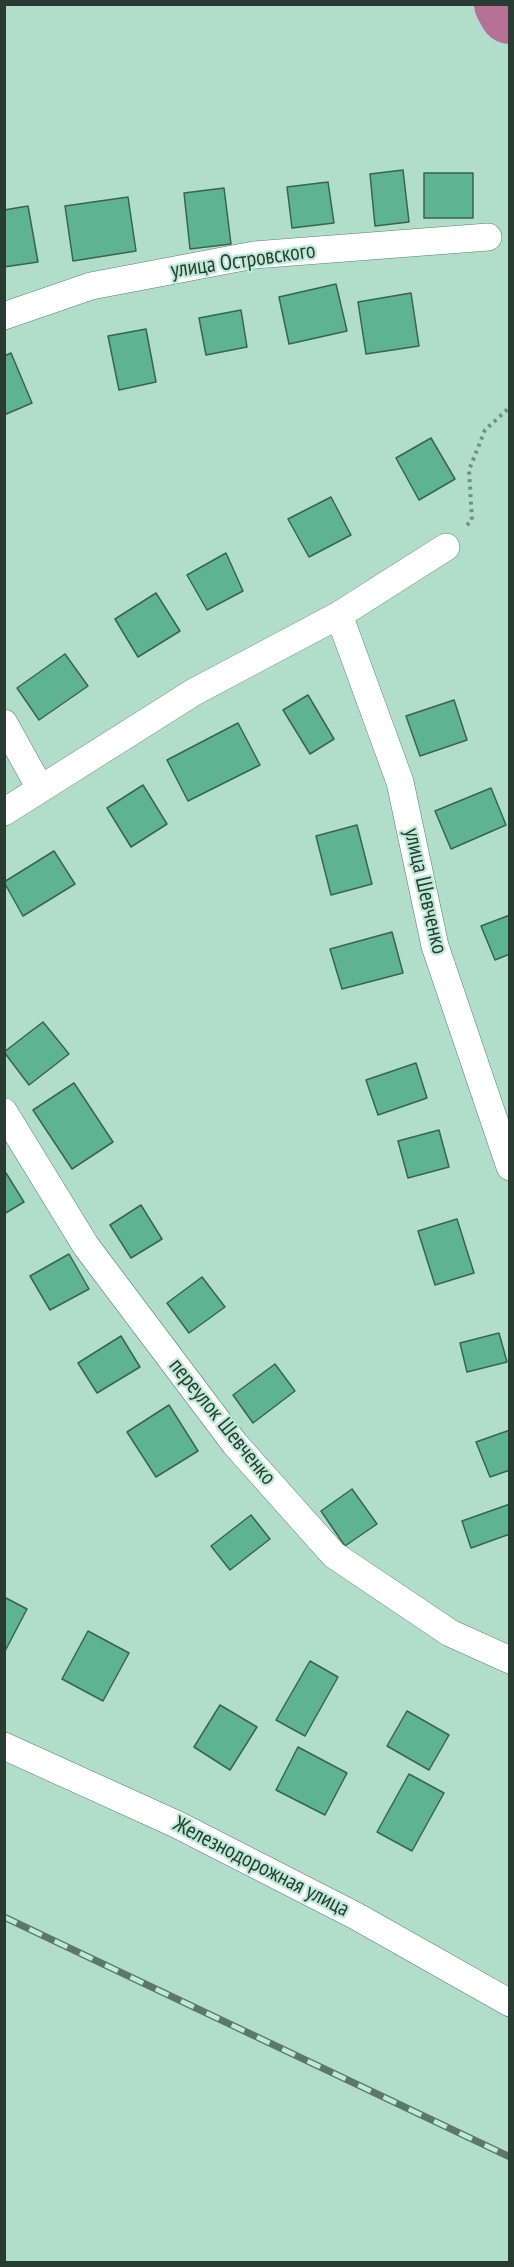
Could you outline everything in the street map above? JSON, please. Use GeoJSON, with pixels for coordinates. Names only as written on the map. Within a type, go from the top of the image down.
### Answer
{"type":"FeatureCollection","features":[{"type":"Feature","properties":{"kind":"street","name":"улица Островского"},"geometry":{"type":"LineString","coordinates":[[4,316],[91,286],[254,255],[488,237]]}},
{"type":"Feature","properties":{"kind":"street"},"geometry":{"type":"LineString","coordinates":[[4,812],[194,692],[339,615],[446,547]]}},
{"type":"Feature","properties":{"kind":"street","name":"улица Шевченко"},"geometry":{"type":"LineString","coordinates":[[339,615],[400,782],[435,946],[510,1167]]}},
{"type":"Feature","properties":{"kind":"street"},"geometry":{"type":"LineString","coordinates":[[4,723],[40,788]]}},
{"type":"Feature","properties":{"kind":"street","name":"переулок Шевченко"},"geometry":{"type":"LineString","coordinates":[[4,1112],[86,1246],[235,1444],[334,1555],[450,1633],[510,1660]]}},
{"type":"Feature","properties":{"kind":"street","name":"Железнодорожная улица"},"geometry":{"type":"LineString","coordinates":[[4,1746],[186,1829],[356,1916],[510,2003]]}},
{"type":"Feature","properties":{"kind":"path"},"geometry":{"type":"LineString","coordinates":[[446,547],[472,520],[469,470],[485,430],[510,407]]}},
{"type":"Feature","properties":{"kind":"building"},"geometry":{"type":"Polygon","coordinates":[[[403,170],[409,222],[375,226],[370,174],[403,170]]]}},
{"type":"Feature","properties":{"kind":"building"},"geometry":{"type":"Polygon","coordinates":[[[424,173],[473,173],[473,218],[424,218],[424,173]]]}},
{"type":"Feature","properties":{"kind":"building"},"geometry":{"type":"Polygon","coordinates":[[[328,182],[334,223],[292,228],[287,187],[328,182]]]}},
{"type":"Feature","properties":{"kind":"building"},"geometry":{"type":"Polygon","coordinates":[[[224,188],[231,244],[190,249],[184,193],[224,188]]]}},
{"type":"Feature","properties":{"kind":"building"},"geometry":{"type":"Polygon","coordinates":[[[128,197],[136,251],[73,261],[65,206],[128,197]]]}},
{"type":"Feature","properties":{"kind":"building"},"geometry":{"type":"Polygon","coordinates":[[[28,206],[38,262],[4,267],[4,210],[28,206]]]}},
{"type":"Feature","properties":{"kind":"building"},"geometry":{"type":"Polygon","coordinates":[[[336,284],[347,331],[289,344],[279,297],[336,284]]]}},
{"type":"Feature","properties":{"kind":"building"},"geometry":{"type":"Polygon","coordinates":[[[411,293],[419,346],[366,354],[358,302],[411,293]]]}},
{"type":"Feature","properties":{"kind":"building"},"geometry":{"type":"Polygon","coordinates":[[[241,310],[247,347],[206,355],[199,318],[241,310]]]}},
{"type":"Feature","properties":{"kind":"building"},"geometry":{"type":"Polygon","coordinates":[[[146,329],[156,382],[119,390],[108,336],[146,329]]]}},
{"type":"Feature","properties":{"kind":"building"},"geometry":{"type":"Polygon","coordinates":[[[11,353],[32,403],[4,415],[4,356],[11,353]]]}},
{"type":"Feature","properties":{"kind":"building"},"geometry":{"type":"Polygon","coordinates":[[[431,438],[455,479],[419,500],[396,458],[431,438]]]}},
{"type":"Feature","properties":{"kind":"building"},"geometry":{"type":"Polygon","coordinates":[[[331,497],[351,535],[309,557],[288,519],[331,497]]]}},
{"type":"Feature","properties":{"kind":"building"},"geometry":{"type":"Polygon","coordinates":[[[226,553],[243,591],[207,610],[187,575],[226,553]]]}},
{"type":"Feature","properties":{"kind":"building"},"geometry":{"type":"Polygon","coordinates":[[[156,593],[180,631],[138,657],[115,619],[156,593]]]}},
{"type":"Feature","properties":{"kind":"building"},"geometry":{"type":"Polygon","coordinates":[[[65,654],[88,686],[39,720],[17,688],[65,654]]]}},
{"type":"Feature","properties":{"kind":"building"},"geometry":{"type":"Polygon","coordinates":[[[308,695],[334,739],[310,754],[283,710],[308,695]]]}},
{"type":"Feature","properties":{"kind":"building"},"geometry":{"type":"Polygon","coordinates":[[[454,700],[467,740],[420,756],[406,716],[454,700]]]}},
{"type":"Feature","properties":{"kind":"building"},"geometry":{"type":"Polygon","coordinates":[[[238,723],[260,765],[188,801],[167,760],[238,723]]]}},
{"type":"Feature","properties":{"kind":"building"},"geometry":{"type":"Polygon","coordinates":[[[143,785],[167,824],[131,847],[107,808],[143,785]]]}},
{"type":"Feature","properties":{"kind":"building"},"geometry":{"type":"Polygon","coordinates":[[[491,788],[506,825],[451,849],[435,811],[491,788]]]}},
{"type":"Feature","properties":{"kind":"building"},"geometry":{"type":"Polygon","coordinates":[[[357,825],[372,884],[331,895],[316,836],[357,825]]]}},
{"type":"Feature","properties":{"kind":"building"},"geometry":{"type":"Polygon","coordinates":[[[54,851],[75,884],[23,916],[4,882],[54,851]]]}},
{"type":"Feature","properties":{"kind":"building"},"geometry":{"type":"Polygon","coordinates":[[[510,915],[510,954],[495,960],[481,926],[510,915]]]}},
{"type":"Feature","properties":{"kind":"building"},"geometry":{"type":"Polygon","coordinates":[[[392,932],[403,973],[342,989],[330,949],[392,932]]]}},
{"type":"Feature","properties":{"kind":"building"},"geometry":{"type":"Polygon","coordinates":[[[43,1022],[69,1054],[29,1085],[4,1052],[43,1022]]]}},
{"type":"Feature","properties":{"kind":"building"},"geometry":{"type":"Polygon","coordinates":[[[416,1063],[427,1098],[378,1115],[366,1080],[416,1063]]]}},
{"type":"Feature","properties":{"kind":"building"},"geometry":{"type":"Polygon","coordinates":[[[74,1083],[113,1142],[72,1169],[33,1110],[74,1083]]]}},
{"type":"Feature","properties":{"kind":"building"},"geometry":{"type":"Polygon","coordinates":[[[439,1130],[449,1167],[408,1178],[398,1141],[439,1130]]]}},
{"type":"Feature","properties":{"kind":"building"},"geometry":{"type":"Polygon","coordinates":[[[6,1173],[24,1202],[4,1214],[4,1174],[6,1173]]]}},
{"type":"Feature","properties":{"kind":"building"},"geometry":{"type":"Polygon","coordinates":[[[141,1205],[162,1239],[131,1258],[110,1225],[141,1205]]]}},
{"type":"Feature","properties":{"kind":"building"},"geometry":{"type":"Polygon","coordinates":[[[457,1219],[474,1273],[435,1285],[418,1231],[457,1219]]]}},
{"type":"Feature","properties":{"kind":"building"},"geometry":{"type":"Polygon","coordinates":[[[69,1254],[89,1289],[50,1310],[30,1276],[69,1254]]]}},
{"type":"Feature","properties":{"kind":"building"},"geometry":{"type":"Polygon","coordinates":[[[202,1277],[225,1307],[189,1333],[167,1303],[202,1277]]]}},
{"type":"Feature","properties":{"kind":"building"},"geometry":{"type":"Polygon","coordinates":[[[499,1333],[507,1362],[467,1372],[460,1343],[499,1333]]]}},
{"type":"Feature","properties":{"kind":"building"},"geometry":{"type":"Polygon","coordinates":[[[121,1336],[140,1367],[97,1393],[78,1363],[121,1336]]]}},
{"type":"Feature","properties":{"kind":"building"},"geometry":{"type":"Polygon","coordinates":[[[275,1364],[295,1391],[253,1423],[233,1395],[275,1364]]]}},
{"type":"Feature","properties":{"kind":"building"},"geometry":{"type":"Polygon","coordinates":[[[169,1405],[198,1451],[156,1477],[127,1432],[169,1405]]]}},
{"type":"Feature","properties":{"kind":"building"},"geometry":{"type":"Polygon","coordinates":[[[510,1430],[510,1470],[490,1477],[476,1442],[510,1430]]]}},
{"type":"Feature","properties":{"kind":"building"},"geometry":{"type":"Polygon","coordinates":[[[352,1489],[377,1524],[345,1546],[321,1511],[352,1489]]]}},
{"type":"Feature","properties":{"kind":"building"},"geometry":{"type":"Polygon","coordinates":[[[510,1504],[510,1534],[471,1548],[462,1521],[510,1504]]]}},
{"type":"Feature","properties":{"kind":"building"},"geometry":{"type":"Polygon","coordinates":[[[251,1515],[270,1539],[230,1570],[211,1546],[251,1515]]]}},
{"type":"Feature","properties":{"kind":"building"},"geometry":{"type":"Polygon","coordinates":[[[4,1597],[27,1609],[4,1653],[4,1597]]]}},
{"type":"Feature","properties":{"kind":"building"},"geometry":{"type":"Polygon","coordinates":[[[88,1631],[129,1653],[103,1701],[62,1679],[88,1631]]]}},
{"type":"Feature","properties":{"kind":"building"},"geometry":{"type":"Polygon","coordinates":[[[310,1661],[338,1677],[305,1736],[276,1720],[310,1661]]]}},
{"type":"Feature","properties":{"kind":"building"},"geometry":{"type":"Polygon","coordinates":[[[220,1705],[257,1727],[230,1770],[194,1747],[220,1705]]]}},
{"type":"Feature","properties":{"kind":"building"},"geometry":{"type":"Polygon","coordinates":[[[407,1711],[449,1735],[429,1770],[387,1746],[407,1711]]]}},
{"type":"Feature","properties":{"kind":"building"},"geometry":{"type":"Polygon","coordinates":[[[298,1747],[347,1773],[325,1815],[276,1790],[298,1747]]]}},
{"type":"Feature","properties":{"kind":"building"},"geometry":{"type":"Polygon","coordinates":[[[409,1774],[444,1793],[412,1851],[377,1832],[409,1774]]]}},
{"type":"Feature","properties":{"kind":"waterway"},"geometry":{"type":"LineString","coordinates":[[505,4],[510,13]]}},
{"type":"Feature","properties":{"kind":"railway"},"geometry":{"type":"LineString","coordinates":[[4,1917],[510,2157]]}}]}
